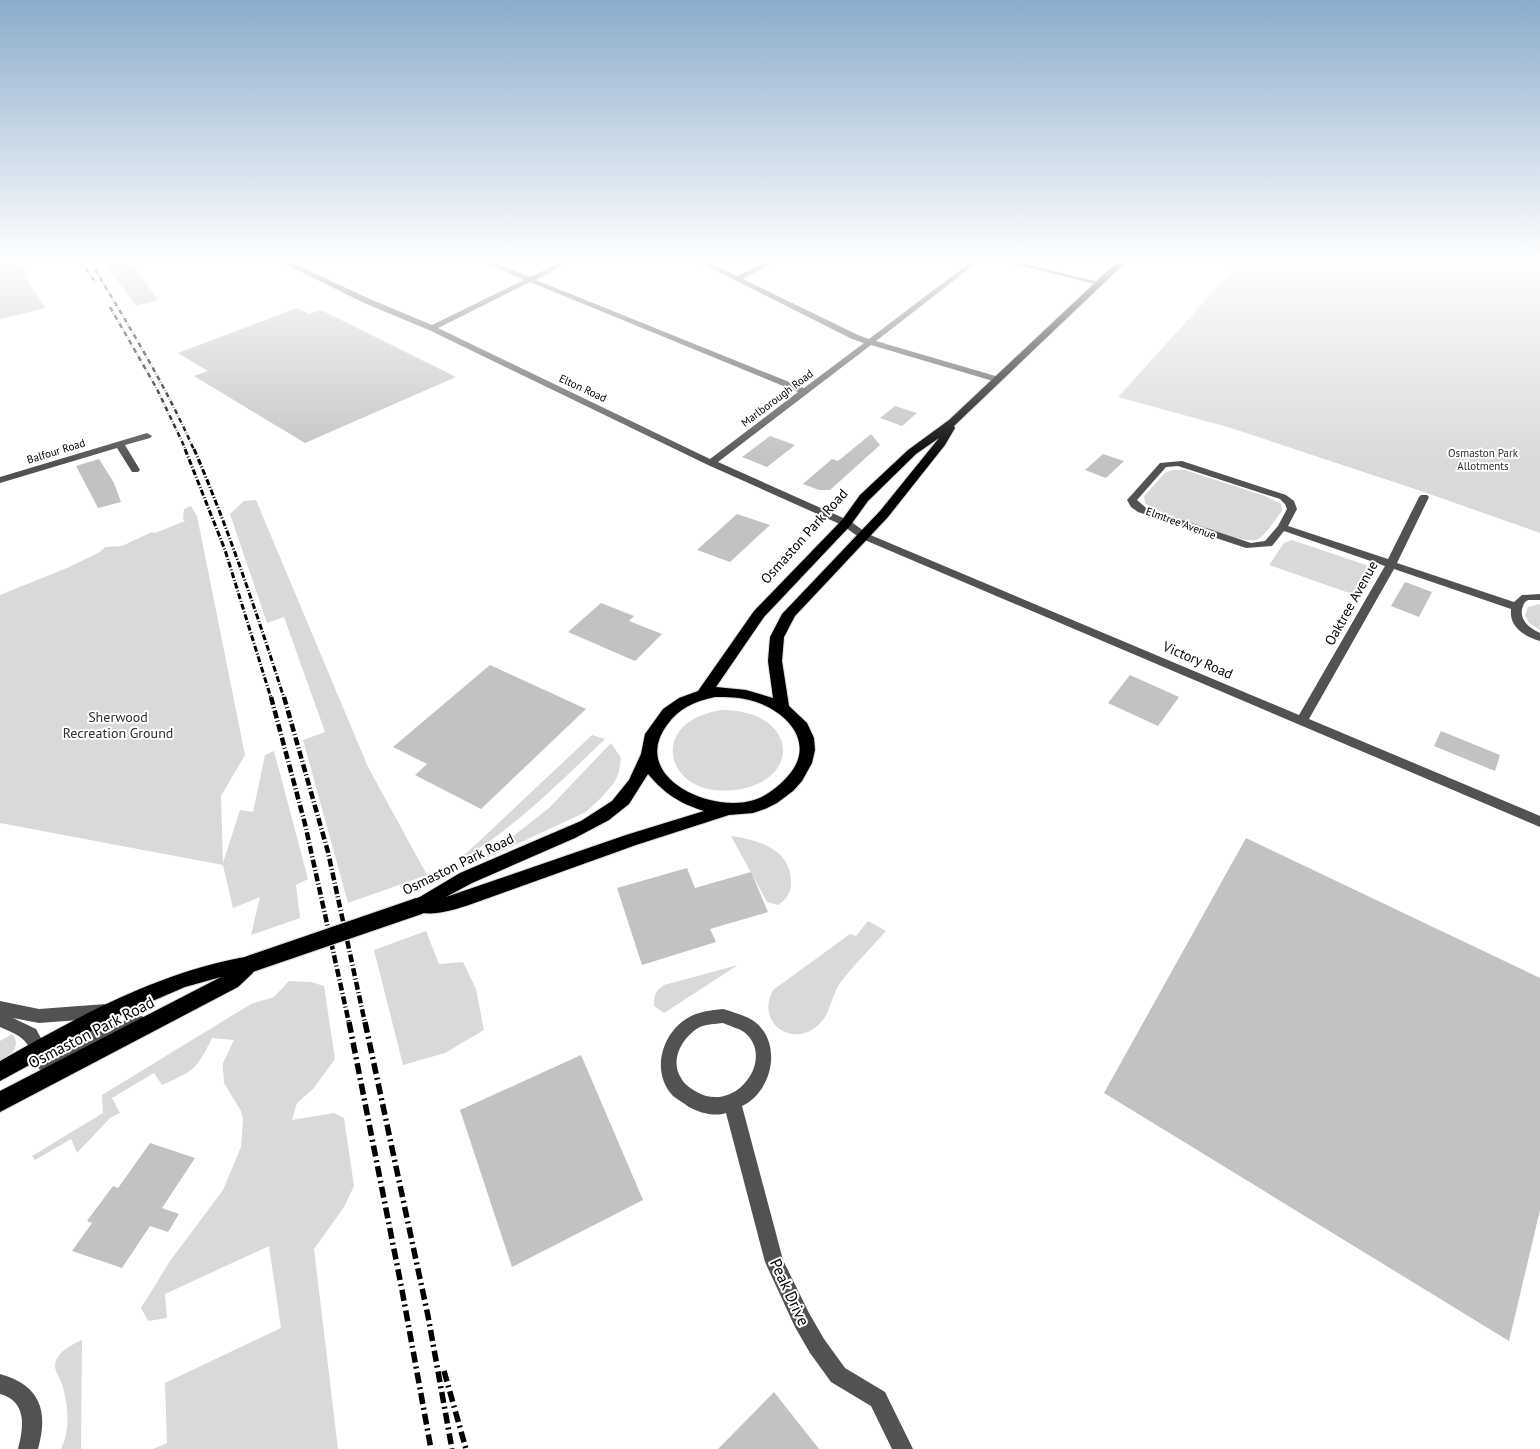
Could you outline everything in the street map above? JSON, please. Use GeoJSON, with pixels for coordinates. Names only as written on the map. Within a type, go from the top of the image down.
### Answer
{"type":"FeatureCollection","features":[{"type":"Feature","properties":{"kind":"highway","name":"Osmaston Park Road"},"geometry":{"type":"LineString","coordinates":[[704,694],[759,614],[846,523],[864,498],[912,452],[953,422],[1050,329]]}},
{"type":"Feature","properties":{"kind":"highway","name":"Osmaston Park Road"},"geometry":{"type":"LineString","coordinates":[[782,708],[775,661],[777,637],[789,614],[864,536],[941,443],[953,422]]}},
{"type":"Feature","properties":{"kind":"highway","name":"Osmaston Park Road"},"geometry":{"type":"LineString","coordinates":[[0,1072],[111,1010],[133,1000],[193,975],[250,964],[419,906],[437,892],[464,879],[582,828],[620,804],[635,784],[649,753],[651,735],[664,717],[688,699],[715,692],[743,694],[756,697],[782,708],[797,720],[806,739],[807,754],[799,772],[780,794],[754,807],[726,811],[706,808],[688,801],[677,794],[664,783],[653,769],[649,753]]}},
{"type":"Feature","properties":{"kind":"highway"},"geometry":{"type":"LineString","coordinates":[[419,906],[441,906],[466,899],[632,840],[726,811]]}},
{"type":"Feature","properties":{"kind":"highway","name":"Osmaston Park Road"},"geometry":{"type":"LineString","coordinates":[[0,1102],[231,981],[250,964]]}},
{"type":"Feature","properties":{"kind":"street","name":"Elton Road"},"geometry":{"type":"LineString","coordinates":[[433,329],[711,463],[846,523]]}},
{"type":"Feature","properties":{"kind":"street"},"geometry":{"type":"LineString","coordinates":[[651,329],[805,392]]}},
{"type":"Feature","properties":{"kind":"street"},"geometry":{"type":"LineString","coordinates":[[841,329],[869,342],[996,379]]}},
{"type":"Feature","properties":{"kind":"street","name":"Marlborough Road"},"geometry":{"type":"LineString","coordinates":[[711,463],[887,329]]}},
{"type":"Feature","properties":{"kind":"street","name":"Balfour Road"},"geometry":{"type":"LineString","coordinates":[[0,480],[118,443],[147,436]]}},
{"type":"Feature","properties":{"kind":"street"},"geometry":{"type":"LineString","coordinates":[[118,443],[135,470]]}},
{"type":"Feature","properties":{"kind":"street","name":"Elmtree Avenue"},"geometry":{"type":"LineString","coordinates":[[1179,463],[1283,497],[1290,503],[1292,509],[1282,527],[1268,544],[1250,546],[1142,510],[1132,500],[1163,465],[1179,463]]}},
{"type":"Feature","properties":{"kind":"street","name":"Oaktree Avenue"},"geometry":{"type":"LineString","coordinates":[[1301,722],[1391,564],[1424,497]]}},
{"type":"Feature","properties":{"kind":"street","name":"Victory Road"},"geometry":{"type":"LineString","coordinates":[[846,523],[864,536],[1540,822]]}},
{"type":"Feature","properties":{"kind":"street"},"geometry":{"type":"LineString","coordinates":[[1282,527],[1517,608]]}},
{"type":"Feature","properties":{"kind":"street"},"geometry":{"type":"LineString","coordinates":[[1540,597],[1524,598],[1520,601],[1515,616],[1520,625],[1540,637]]}},
{"type":"Feature","properties":{"kind":"street"},"geometry":{"type":"LineString","coordinates":[[0,1008],[40,1016],[111,1010]]}},
{"type":"Feature","properties":{"kind":"street"},"geometry":{"type":"LineString","coordinates":[[722,1016],[735,1019],[751,1029],[760,1041],[764,1052],[764,1065],[759,1080],[749,1093],[732,1102],[712,1106],[696,1102],[687,1098],[675,1086],[669,1072],[669,1053],[680,1032],[693,1022],[708,1017],[722,1016]]}},
{"type":"Feature","properties":{"kind":"street"},"geometry":{"type":"LineString","coordinates":[[0,1020],[27,1031],[36,1040],[45,1064],[101,1034],[158,1019]]}},
{"type":"Feature","properties":{"kind":"street","name":"Peak Drive"},"geometry":{"type":"LineString","coordinates":[[732,1102],[774,1262],[802,1320],[816,1346],[838,1375],[878,1399],[903,1449]]}},
{"type":"Feature","properties":{"kind":"street"},"geometry":{"type":"LineString","coordinates":[[0,1384],[20,1391],[28,1401],[33,1421],[28,1449]]}},
{"type":"Feature","properties":{"kind":"green space","name":"Osmaston Park Allotments"},"geometry":{"type":"Polygon","coordinates":[[[1180,329],[1540,329],[1540,533],[1231,428],[1118,397],[1180,329]]]}},
{"type":"Feature","properties":{"kind":"green space"},"geometry":{"type":"Polygon","coordinates":[[[1185,470],[1265,496],[1281,504],[1282,511],[1267,531],[1256,540],[1220,534],[1186,522],[1145,503],[1144,496],[1166,472],[1185,470]]]}},
{"type":"Feature","properties":{"kind":"green space"},"geometry":{"type":"Polygon","coordinates":[[[256,500],[368,767],[427,875],[348,903],[303,740],[325,732],[284,617],[267,623],[230,514],[244,501],[256,500]]]}},
{"type":"Feature","properties":{"kind":"green space","name":"Sherwood Recreation Ground"},"geometry":{"type":"Polygon","coordinates":[[[191,506],[197,516],[245,755],[221,796],[223,863],[240,810],[253,812],[265,755],[274,751],[308,879],[296,885],[300,918],[251,935],[260,897],[233,908],[223,865],[0,823],[0,595],[67,568],[100,552],[105,547],[122,546],[152,532],[155,533],[185,521],[183,519],[184,509],[191,506]]]}},
{"type":"Feature","properties":{"kind":"green space"},"geometry":{"type":"Polygon","coordinates":[[[1292,540],[1366,565],[1369,569],[1355,595],[1269,565],[1284,543],[1292,540]]]}},
{"type":"Feature","properties":{"kind":"green space"},"geometry":{"type":"Polygon","coordinates":[[[1540,604],[1540,630],[1529,623],[1525,615],[1528,607],[1540,604]]]}},
{"type":"Feature","properties":{"kind":"green space"},"geometry":{"type":"Polygon","coordinates":[[[723,710],[748,713],[766,722],[778,734],[783,747],[781,761],[772,774],[756,784],[734,790],[711,790],[692,783],[680,771],[673,757],[674,742],[682,728],[698,717],[723,710]]]}},
{"type":"Feature","properties":{"kind":"green space"},"geometry":{"type":"Polygon","coordinates":[[[592,735],[605,739],[553,789],[498,835],[457,862],[592,735]]]}},
{"type":"Feature","properties":{"kind":"green space"},"geometry":{"type":"Polygon","coordinates":[[[611,743],[621,758],[619,772],[614,783],[586,812],[474,864],[549,808],[611,743]]]}},
{"type":"Feature","properties":{"kind":"green space"},"geometry":{"type":"Polygon","coordinates":[[[731,836],[752,840],[772,848],[786,862],[790,871],[791,887],[786,898],[781,903],[778,905],[767,902],[731,836]]]}},
{"type":"Feature","properties":{"kind":"green space"},"geometry":{"type":"Polygon","coordinates":[[[868,921],[886,931],[840,983],[822,1021],[812,1030],[802,1034],[791,1034],[781,1030],[774,1024],[769,1014],[769,1003],[773,990],[850,934],[856,936],[868,921]]]}},
{"type":"Feature","properties":{"kind":"green space"},"geometry":{"type":"Polygon","coordinates":[[[426,931],[439,964],[463,962],[476,989],[484,1030],[445,1053],[403,1065],[374,950],[426,931]]]}},
{"type":"Feature","properties":{"kind":"green space"},"geometry":{"type":"Polygon","coordinates":[[[738,965],[664,1013],[654,1006],[656,994],[664,985],[738,965]]]}},
{"type":"Feature","properties":{"kind":"green space"},"geometry":{"type":"Polygon","coordinates":[[[289,981],[311,982],[324,986],[335,1059],[313,1089],[297,1103],[292,1120],[334,1113],[344,1118],[354,1186],[344,1207],[314,1249],[338,1449],[153,1449],[167,1443],[165,1383],[281,1328],[269,1246],[165,1294],[167,1318],[148,1321],[141,1308],[170,1261],[223,1190],[241,1147],[243,1120],[241,1111],[224,1083],[223,1068],[223,1063],[234,1040],[212,1038],[198,1063],[188,1072],[162,1085],[154,1073],[112,1098],[120,1113],[110,1118],[77,1153],[71,1139],[35,1160],[32,1156],[103,1113],[102,1095],[251,1004],[274,997],[289,981]]]}},
{"type":"Feature","properties":{"kind":"green space"},"geometry":{"type":"Polygon","coordinates":[[[12,1034],[16,1042],[14,1050],[0,1062],[0,1041],[12,1034]]]}},
{"type":"Feature","properties":{"kind":"green space"},"geometry":{"type":"Polygon","coordinates":[[[82,1340],[81,1449],[61,1449],[66,1433],[67,1409],[62,1384],[55,1366],[61,1353],[82,1340]]]}},
{"type":"Feature","properties":{"kind":"building"},"geometry":{"type":"Polygon","coordinates":[[[242,329],[359,329],[456,377],[305,443],[194,376],[208,371],[178,353],[242,329]]]}},
{"type":"Feature","properties":{"kind":"building"},"geometry":{"type":"Polygon","coordinates":[[[895,406],[917,413],[902,426],[880,418],[895,406]]]}},
{"type":"Feature","properties":{"kind":"building"},"geometry":{"type":"Polygon","coordinates":[[[871,434],[880,445],[830,490],[819,490],[803,484],[832,459],[838,461],[871,434]]]}},
{"type":"Feature","properties":{"kind":"building"},"geometry":{"type":"Polygon","coordinates":[[[770,436],[795,445],[767,467],[742,457],[770,436]]]}},
{"type":"Feature","properties":{"kind":"building"},"geometry":{"type":"Polygon","coordinates":[[[1103,454],[1124,461],[1106,478],[1085,470],[1103,454]]]}},
{"type":"Feature","properties":{"kind":"building"},"geometry":{"type":"Polygon","coordinates":[[[99,459],[114,483],[121,502],[98,508],[76,466],[99,459]]]}},
{"type":"Feature","properties":{"kind":"building"},"geometry":{"type":"Polygon","coordinates":[[[737,514],[770,525],[730,562],[697,550],[737,514]]]}},
{"type":"Feature","properties":{"kind":"building"},"geometry":{"type":"Polygon","coordinates":[[[1405,582],[1432,592],[1419,617],[1391,606],[1405,582]]]}},
{"type":"Feature","properties":{"kind":"building"},"geometry":{"type":"Polygon","coordinates":[[[601,603],[634,616],[629,621],[662,634],[635,661],[568,632],[601,603]]]}},
{"type":"Feature","properties":{"kind":"building"},"geometry":{"type":"Polygon","coordinates":[[[490,665],[586,709],[481,809],[415,775],[427,764],[393,747],[490,665]]]}},
{"type":"Feature","properties":{"kind":"building"},"geometry":{"type":"Polygon","coordinates":[[[1130,675],[1179,697],[1158,726],[1108,703],[1130,675]]]}},
{"type":"Feature","properties":{"kind":"building"},"geometry":{"type":"Polygon","coordinates":[[[1441,731],[1500,755],[1495,771],[1434,746],[1441,731]]]}},
{"type":"Feature","properties":{"kind":"building"},"geometry":{"type":"Polygon","coordinates":[[[1246,838],[1540,978],[1540,1210],[1509,1341],[1104,1093],[1246,838]]]}},
{"type":"Feature","properties":{"kind":"building"},"geometry":{"type":"Polygon","coordinates":[[[687,868],[695,888],[751,872],[768,912],[710,929],[716,942],[642,965],[617,888],[687,868]]]}},
{"type":"Feature","properties":{"kind":"building"},"geometry":{"type":"Polygon","coordinates":[[[581,1055],[643,1200],[512,1267],[460,1110],[581,1055]]]}},
{"type":"Feature","properties":{"kind":"building"},"geometry":{"type":"Polygon","coordinates":[[[150,1143],[195,1158],[162,1208],[179,1214],[168,1232],[150,1226],[122,1268],[72,1251],[92,1223],[87,1221],[113,1186],[118,1188],[150,1143]]]}},
{"type":"Feature","properties":{"kind":"building"},"geometry":{"type":"Polygon","coordinates":[[[774,1392],[819,1449],[718,1449],[774,1392]]]}},
{"type":"Feature","properties":{"kind":"railway"},"geometry":{"type":"LineString","coordinates":[[122,329],[157,389],[186,450]]}},
{"type":"Feature","properties":{"kind":"railway"},"geometry":{"type":"LineString","coordinates":[[131,329],[183,425],[194,450]]}},
{"type":"Feature","properties":{"kind":"railway"},"geometry":{"type":"LineString","coordinates":[[185,449],[225,550],[271,698]]}},
{"type":"Feature","properties":{"kind":"railway"},"geometry":{"type":"LineString","coordinates":[[194,449],[242,572],[284,698]]}},
{"type":"Feature","properties":{"kind":"railway"},"geometry":{"type":"LineString","coordinates":[[271,697],[305,824],[349,1023]]}},
{"type":"Feature","properties":{"kind":"railway"},"geometry":{"type":"LineString","coordinates":[[284,697],[328,852],[365,1023]]}},
{"type":"Feature","properties":{"kind":"railway"},"geometry":{"type":"LineString","coordinates":[[349,1022],[402,1290],[431,1449]]}},
{"type":"Feature","properties":{"kind":"railway"},"geometry":{"type":"LineString","coordinates":[[365,1022],[428,1316],[452,1449]]}},
{"type":"Feature","properties":{"kind":"railway"},"geometry":{"type":"LineString","coordinates":[[444,1371],[466,1449]]}}]}
